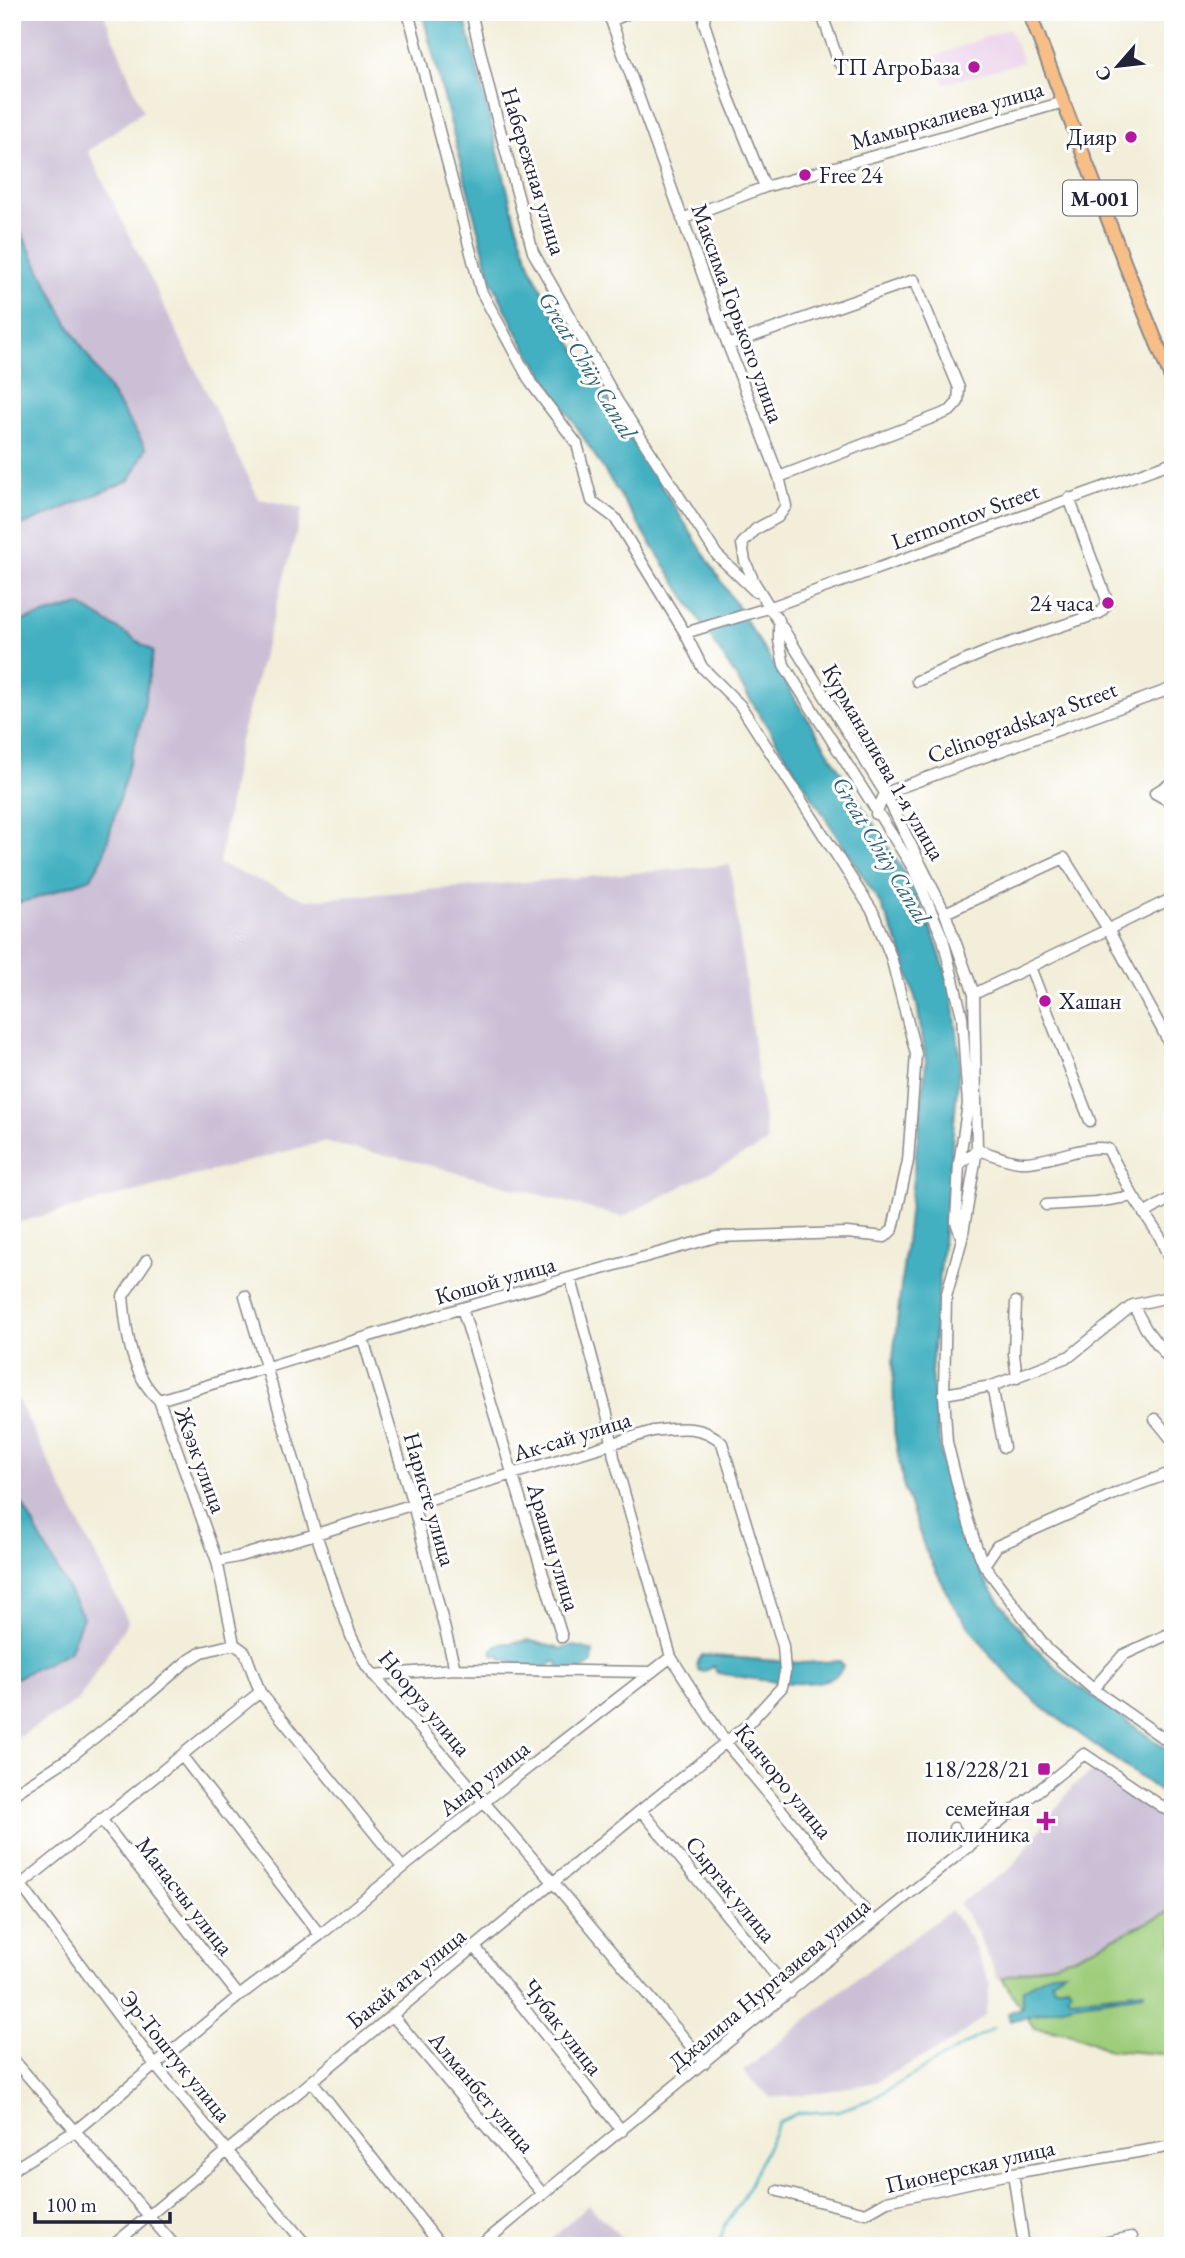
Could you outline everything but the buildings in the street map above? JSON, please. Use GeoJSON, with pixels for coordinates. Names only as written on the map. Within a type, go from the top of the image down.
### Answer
{"type":"FeatureCollection","features":[{"type":"Feature","properties":{"kind":"main road","name":"М-001"},"geometry":{"type":"LineString","coordinates":[[1030,12],[1173,383]]}},
{"type":"Feature","properties":{"kind":"street"},"geometry":{"type":"LineString","coordinates":[[408,12],[481,291],[531,383],[578,444],[592,501],[615,518],[690,631]]}},
{"type":"Feature","properties":{"kind":"street","name":"Набережная улица"},"geometry":{"type":"LineString","coordinates":[[471,12],[533,253],[618,402],[717,555],[771,607]]}},
{"type":"Feature","properties":{"kind":"street"},"geometry":{"type":"LineString","coordinates":[[609,16],[631,12]]}},
{"type":"Feature","properties":{"kind":"street"},"geometry":{"type":"LineString","coordinates":[[705,12],[705,23],[729,98],[765,187]]}},
{"type":"Feature","properties":{"kind":"street"},"geometry":{"type":"LineString","coordinates":[[821,12],[839,63]]}},
{"type":"Feature","properties":{"kind":"street","name":"Максима Горького улица"},"geometry":{"type":"LineString","coordinates":[[609,16],[728,345],[779,477],[786,506],[778,517],[756,529],[743,544],[745,561],[754,582],[771,607]]}},
{"type":"Feature","properties":{"kind":"street","name":"Мамыркалиева улица"},"geometry":{"type":"LineString","coordinates":[[682,219],[765,187],[1064,102]]}},
{"type":"Feature","properties":{"kind":"street"},"geometry":{"type":"LineString","coordinates":[[728,345],[914,280],[960,388],[958,402],[950,411],[779,477]]}},
{"type":"Feature","properties":{"kind":"street","name":"Lermontov Street"},"geometry":{"type":"LineString","coordinates":[[690,631],[757,612],[1173,462]]}},
{"type":"Feature","properties":{"kind":"street"},"geometry":{"type":"LineString","coordinates":[[918,681],[995,648],[1100,613],[1108,603],[1069,498]]}},
{"type":"Feature","properties":{"kind":"street","name":"Курманалиева 1-я улица"},"geometry":{"type":"LineString","coordinates":[[771,607],[885,793],[945,913],[974,994],[977,1150],[962,1239],[946,1297],[944,1394],[947,1442],[956,1482],[984,1564],[1048,1650],[1093,1689],[1173,1745]]}},
{"type":"Feature","properties":{"kind":"street"},"geometry":{"type":"LineString","coordinates":[[779,620],[779,641],[784,665],[913,869],[943,939],[962,1016],[968,1104],[959,1164],[956,1222],[962,1239]]}},
{"type":"Feature","properties":{"kind":"street","name":"Кошой улица"},"geometry":{"type":"LineString","coordinates":[[159,1400],[462,1308],[716,1237],[847,1233],[885,1237],[893,1229],[908,1161],[916,1054],[891,957],[873,912],[740,705],[702,667],[690,631]]}},
{"type":"Feature","properties":{"kind":"street","name":"Celinogradskaya Street"},"geometry":{"type":"LineString","coordinates":[[885,793],[1173,688]]}},
{"type":"Feature","properties":{"kind":"street"},"geometry":{"type":"LineString","coordinates":[[1173,782],[1155,793],[1173,806]]}},
{"type":"Feature","properties":{"kind":"street"},"geometry":{"type":"LineString","coordinates":[[876,814],[885,793]]}},
{"type":"Feature","properties":{"kind":"street"},"geometry":{"type":"LineString","coordinates":[[945,913],[1064,858],[1108,929],[1173,1050]]}},
{"type":"Feature","properties":{"kind":"street"},"geometry":{"type":"LineString","coordinates":[[962,1016],[974,994],[1173,898]]}},
{"type":"Feature","properties":{"kind":"street"},"geometry":{"type":"LineString","coordinates":[[1030,967],[1090,1121]]}},
{"type":"Feature","properties":{"kind":"street"},"geometry":{"type":"LineString","coordinates":[[959,1164],[977,1150],[1021,1162],[1060,1157],[1101,1147],[1108,1149],[1133,1196],[1160,1237],[1173,1268]]}},
{"type":"Feature","properties":{"kind":"street"},"geometry":{"type":"LineString","coordinates":[[1046,1205],[1096,1202],[1133,1196]]}},
{"type":"Feature","properties":{"kind":"street"},"geometry":{"type":"LineString","coordinates":[[1144,1214],[1171,1198]]}},
{"type":"Feature","properties":{"kind":"street","name":"Жээк улица"},"geometry":{"type":"LineString","coordinates":[[147,1260],[122,1296],[127,1339],[147,1390],[159,1400],[217,1561],[234,1644],[245,1652],[260,1692]]}},
{"type":"Feature","properties":{"kind":"street"},"geometry":{"type":"LineString","coordinates":[[571,1279],[608,1418],[614,1457],[671,1657]]}},
{"type":"Feature","properties":{"kind":"street","name":"Нооруз улица"},"geometry":{"type":"LineString","coordinates":[[245,1296],[316,1534],[351,1636],[367,1667],[554,1882],[705,2063]]}},
{"type":"Feature","properties":{"kind":"street"},"geometry":{"type":"LineString","coordinates":[[944,1394],[992,1386],[1070,1356],[1133,1305],[1173,1296]]}},
{"type":"Feature","properties":{"kind":"street"},"geometry":{"type":"LineString","coordinates":[[1016,1302],[1014,1354],[1017,1378]]}},
{"type":"Feature","properties":{"kind":"street"},"geometry":{"type":"LineString","coordinates":[[1133,1305],[1146,1329],[1165,1354]]}},
{"type":"Feature","properties":{"kind":"street","name":"Арашан улица"},"geometry":{"type":"LineString","coordinates":[[462,1308],[562,1637]]}},
{"type":"Feature","properties":{"kind":"street","name":"Наристе улица"},"geometry":{"type":"LineString","coordinates":[[363,1339],[414,1504],[455,1669]]}},
{"type":"Feature","properties":{"kind":"street"},"geometry":{"type":"LineString","coordinates":[[992,1386],[1004,1447]]}},
{"type":"Feature","properties":{"kind":"street"},"geometry":{"type":"LineString","coordinates":[[1155,1419],[1173,1441]]}},
{"type":"Feature","properties":{"kind":"street","name":"Ак-сай улица"},"geometry":{"type":"LineString","coordinates":[[217,1561],[316,1534],[653,1431],[682,1427],[701,1430],[714,1435],[722,1443],[783,1646],[784,1658],[782,1687],[747,1726],[726,1742]]}},
{"type":"Feature","properties":{"kind":"street"},"geometry":{"type":"LineString","coordinates":[[984,1564],[997,1546],[1119,1492],[1173,1472]]}},
{"type":"Feature","properties":{"kind":"street"},"geometry":{"type":"LineString","coordinates":[[1093,1689],[1124,1655],[1173,1632]]}},
{"type":"Feature","properties":{"kind":"street"},"geometry":{"type":"LineString","coordinates":[[12,1795],[69,1758],[186,1662],[202,1652],[234,1644]]}},
{"type":"Feature","properties":{"kind":"street","name":"Анар улица"},"geometry":{"type":"LineString","coordinates":[[12,2170],[75,2131],[239,1996],[671,1657]]}},
{"type":"Feature","properties":{"kind":"street","name":"Канчоро улица"},"geometry":{"type":"LineString","coordinates":[[671,1657],[726,1742],[874,1922]]}},
{"type":"Feature","properties":{"kind":"street"},"geometry":{"type":"LineString","coordinates":[[373,1675],[455,1669],[652,1672]]}},
{"type":"Feature","properties":{"kind":"street"},"geometry":{"type":"LineString","coordinates":[[12,1892],[260,1692],[402,1867]]}},
{"type":"Feature","properties":{"kind":"street","name":"Бакай ата улица"},"geometry":{"type":"LineString","coordinates":[[112,2246],[726,1742]]}},
{"type":"Feature","properties":{"kind":"street","name":"Джалила Нургазиева улица"},"geometry":{"type":"LineString","coordinates":[[480,2246],[874,1922],[1084,1754],[1173,1814]]}},
{"type":"Feature","properties":{"kind":"street"},"geometry":{"type":"LineString","coordinates":[[182,1756],[320,1934]]}},
{"type":"Feature","properties":{"kind":"street","name":"Сыргак улица"},"geometry":{"type":"LineString","coordinates":[[641,1810],[790,1993]]}},
{"type":"Feature","properties":{"kind":"street","name":"Манасчы улица"},"geometry":{"type":"LineString","coordinates":[[101,1819],[239,1996]]}},
{"type":"Feature","properties":{"kind":"street"},"geometry":{"type":"LineString","coordinates":[[954,1828],[969,1846]]}},
{"type":"Feature","properties":{"kind":"street","name":"Эр-Тоштук улица"},"geometry":{"type":"LineString","coordinates":[[21,1885],[155,2065],[307,2246]]}},
{"type":"Feature","properties":{"kind":"street","name":"Чубак улица"},"geometry":{"type":"LineString","coordinates":[[475,1947],[622,2131]]}},
{"type":"Feature","properties":{"kind":"street","name":"Алманбет улица"},"geometry":{"type":"LineString","coordinates":[[392,2015],[543,2194]]}},
{"type":"Feature","properties":{"kind":"street"},"geometry":{"type":"LineString","coordinates":[[14,2064],[175,2246]]}},
{"type":"Feature","properties":{"kind":"street"},"geometry":{"type":"LineString","coordinates":[[312,2081],[441,2246]]}},
{"type":"Feature","properties":{"kind":"street","name":"Пионерская улица"},"geometry":{"type":"LineString","coordinates":[[778,2191],[866,2213],[887,2201],[1013,2173],[1173,2146]]}},
{"type":"Feature","properties":{"kind":"street"},"geometry":{"type":"LineString","coordinates":[[1013,2173],[1024,2246]]}},
{"type":"Feature","properties":{"kind":"street"},"geometry":{"type":"LineString","coordinates":[[1087,2246],[1132,2237]]}},
{"type":"Feature","properties":{"kind":"shaded area"},"geometry":{"type":"Polygon","coordinates":[[[12,12],[103,12],[143,111],[88,151],[259,499],[303,508],[239,744],[219,864],[306,900],[730,865],[767,1143],[622,1217],[413,1161],[322,1142],[12,1224],[12,12]]]}},
{"type":"Feature","properties":{"kind":"shaded area"},"geometry":{"type":"Polygon","coordinates":[[[1009,28],[1023,62],[944,84],[936,56],[1009,28]]]}},
{"type":"Feature","properties":{"kind":"shaded area"},"geometry":{"type":"Polygon","coordinates":[[[12,1388],[128,1621],[78,1701],[12,1741],[12,1388]]]}},
{"type":"Feature","properties":{"kind":"shaded area"},"geometry":{"type":"Polygon","coordinates":[[[1096,1770],[1173,1824],[1173,1910],[1076,1956],[998,1979],[976,1929],[959,1903],[1010,1869],[1073,1786],[1096,1770]]]}},
{"type":"Feature","properties":{"kind":"shaded area"},"geometry":{"type":"Polygon","coordinates":[[[951,1910],[971,1939],[990,1984],[985,2016],[953,2041],[876,2082],[810,2094],[771,2098],[743,2072],[847,1986],[951,1910]]]}},
{"type":"Feature","properties":{"kind":"shaded area"},"geometry":{"type":"Polygon","coordinates":[[[588,2205],[630,2246],[544,2246],[588,2205]]]}},
{"type":"Feature","properties":{"kind":"green space"},"geometry":{"type":"Polygon","coordinates":[[[1173,1910],[1173,2055],[1109,2050],[1072,2034],[1034,2028],[1002,1978],[1076,1956],[1173,1910]]]}},
{"type":"Feature","properties":{"kind":"water","name":"Great Chüy Canal"},"geometry":{"type":"Polygon","coordinates":[[[422,12],[463,12],[515,220],[532,270],[556,318],[910,882],[932,931],[952,990],[960,1057],[931,1373],[941,1455],[959,1524],[984,1580],[1030,1642],[1067,1678],[1173,1754],[1173,1801],[1038,1704],[995,1661],[955,1608],[925,1549],[903,1484],[894,1431],[893,1358],[926,1062],[917,1004],[901,949],[881,905],[520,338],[491,280],[422,12]]]}},
{"type":"Feature","properties":{"kind":"water"},"geometry":{"type":"Polygon","coordinates":[[[12,215],[69,326],[146,448],[130,480],[12,530],[12,215]]]}},
{"type":"Feature","properties":{"kind":"water"},"geometry":{"type":"Polygon","coordinates":[[[80,605],[153,651],[142,718],[103,857],[91,878],[34,899],[12,904],[12,627],[21,621],[80,605]]]}},
{"type":"Feature","properties":{"kind":"water"},"geometry":{"type":"Polygon","coordinates":[[[12,1485],[83,1617],[69,1652],[12,1680],[12,1485]]]}},
{"type":"Feature","properties":{"kind":"water"},"geometry":{"type":"Polygon","coordinates":[[[528,1640],[561,1649],[572,1645],[593,1651],[592,1663],[582,1670],[558,1669],[559,1664],[554,1661],[547,1668],[518,1667],[511,1660],[494,1656],[491,1651],[504,1643],[528,1640]]]}},
{"type":"Feature","properties":{"kind":"water"},"geometry":{"type":"Polygon","coordinates":[[[702,1655],[802,1663],[840,1661],[843,1666],[836,1676],[823,1681],[786,1683],[717,1673],[714,1666],[703,1672],[698,1670],[697,1663],[702,1655]]]}},
{"type":"Feature","properties":{"kind":"water"},"geometry":{"type":"Polygon","coordinates":[[[1065,1971],[1051,1981],[1055,1988],[1068,1985],[1071,1990],[1067,1995],[1071,1999],[1144,1991],[1143,1994],[1074,2004],[1010,2021],[1008,2013],[1022,2007],[1023,1989],[1053,1972],[1065,1971]]]}},
{"type":"Feature","properties":{"kind":"waterway"},"geometry":{"type":"LineString","coordinates":[[719,2246],[724,2227],[743,2198],[779,2122],[798,2113],[838,2111],[872,2099],[993,2028]]}},
{"type":"Feature","properties":{"kind":"place","name":"ТП АгроБаза"},"geometry":{"type":"Point","coordinates":[974,67]}},
{"type":"Feature","properties":{"kind":"place","name":"Дияр"},"geometry":{"type":"Point","coordinates":[1131,137]}},
{"type":"Feature","properties":{"kind":"place","name":"Free 24"},"geometry":{"type":"Point","coordinates":[805,175]}},
{"type":"Feature","properties":{"kind":"place","name":"24 часа"},"geometry":{"type":"Point","coordinates":[1108,603]}},
{"type":"Feature","properties":{"kind":"place","name":"Хашан"},"geometry":{"type":"Point","coordinates":[1045,1001]}},
{"type":"Feature","properties":{"kind":"place","name":"118/228/21"},"geometry":{"type":"Point","coordinates":[1044,1769]}},
{"type":"Feature","properties":{"kind":"place","name":"семейная поликлиника"},"geometry":{"type":"Point","coordinates":[1046,1821]}}]}
